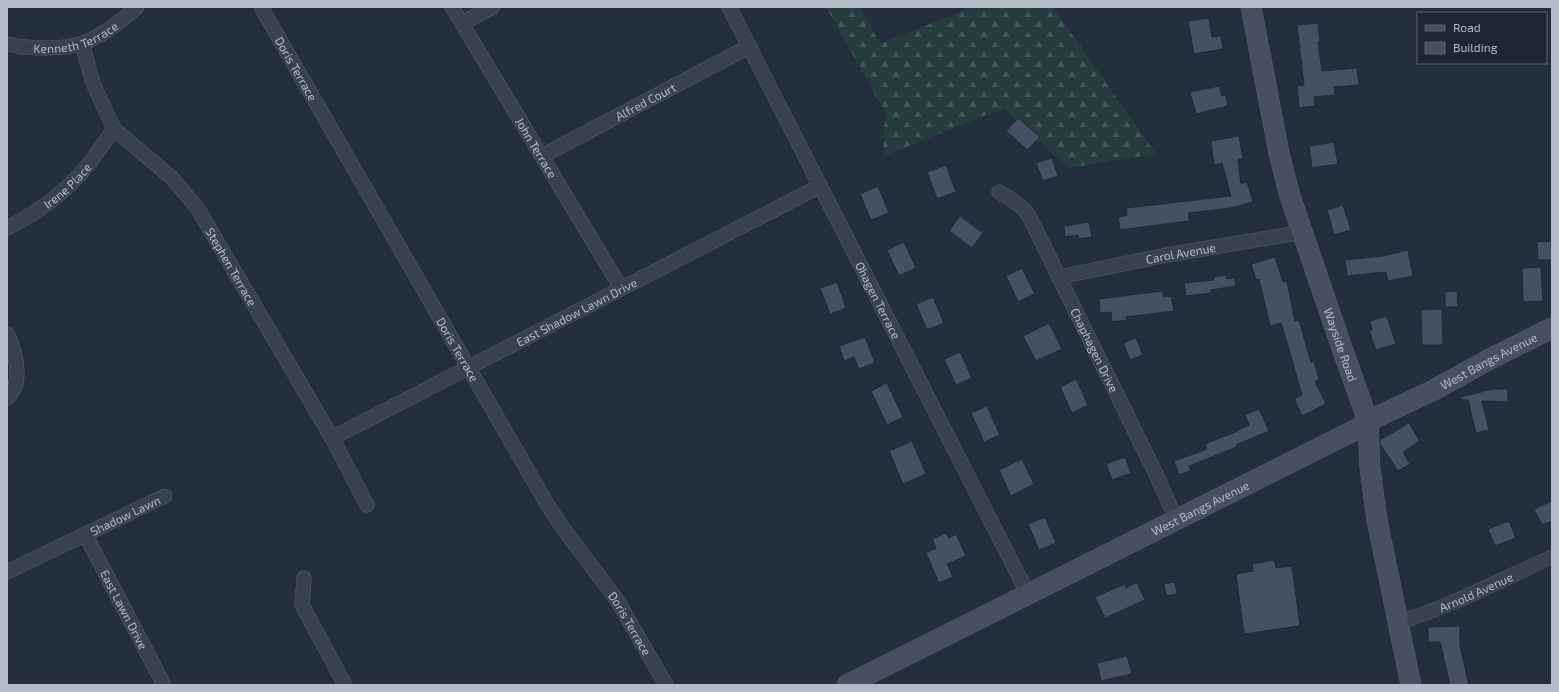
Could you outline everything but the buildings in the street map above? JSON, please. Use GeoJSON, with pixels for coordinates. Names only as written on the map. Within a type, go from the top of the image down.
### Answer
{"type":"FeatureCollection","features":[{"type":"Feature","properties":{"kind":"street","name":"Kenneth Terrace"},"geometry":{"type":"LineString","coordinates":[[7,44],[26,48],[52,48],[82,43],[107,31],[137,7]]}},
{"type":"Feature","properties":{"kind":"street","name":"Doris Terrace"},"geometry":{"type":"LineString","coordinates":[[262,7],[547,504],[562,527],[617,600],[666,685]]}},
{"type":"Feature","properties":{"kind":"street","name":"John Terrace"},"geometry":{"type":"LineString","coordinates":[[452,7],[604,257],[621,288]]}},
{"type":"Feature","properties":{"kind":"street"},"geometry":{"type":"LineString","coordinates":[[462,23],[493,7]]}},
{"type":"Feature","properties":{"kind":"street","name":"Ohagen Terrace"},"geometry":{"type":"LineString","coordinates":[[729,7],[1028,594]]}},
{"type":"Feature","properties":{"kind":"street","name":"Wayside Road"},"geometry":{"type":"LineString","coordinates":[[1251,7],[1279,153],[1290,196],[1368,421],[1370,468],[1377,520],[1411,685]]}},
{"type":"Feature","properties":{"kind":"street","name":"Stephen Terrace"},"geometry":{"type":"LineString","coordinates":[[82,43],[93,83],[114,128],[172,178],[198,209],[332,438],[367,505]]}},
{"type":"Feature","properties":{"kind":"street","name":"Alfred Court"},"geometry":{"type":"LineString","coordinates":[[542,156],[750,46]]}},
{"type":"Feature","properties":{"kind":"street","name":"Irene Place"},"geometry":{"type":"LineString","coordinates":[[7,228],[37,211],[59,195],[73,182],[87,167],[114,128]]}},
{"type":"Feature","properties":{"kind":"street","name":"East Shadow Lawn Drive"},"geometry":{"type":"LineString","coordinates":[[332,438],[820,186]]}},
{"type":"Feature","properties":{"kind":"street","name":"Chaphagen Drive"},"geometry":{"type":"LineString","coordinates":[[999,192],[1013,200],[1026,211],[1044,244],[1155,472],[1176,519]]}},
{"type":"Feature","properties":{"kind":"street","name":"Carol Avenue"},"geometry":{"type":"LineString","coordinates":[[1059,277],[1167,255],[1303,232]]}},
{"type":"Feature","properties":{"kind":"street","name":"West Bangs Avenue"},"geometry":{"type":"LineString","coordinates":[[847,685],[1357,429],[1368,421],[1432,391],[1486,361],[1552,328]]}},
{"type":"Feature","properties":{"kind":"street"},"geometry":{"type":"LineString","coordinates":[[7,334],[13,345],[17,367],[15,386],[7,398]]}},
{"type":"Feature","properties":{"kind":"street","name":"Shadow Lawn"},"geometry":{"type":"LineString","coordinates":[[7,572],[165,496]]}},
{"type":"Feature","properties":{"kind":"street","name":"East Lawn Drive"},"geometry":{"type":"LineString","coordinates":[[85,534],[164,685]]}},
{"type":"Feature","properties":{"kind":"street","name":"Arnold Avenue"},"geometry":{"type":"LineString","coordinates":[[1398,623],[1461,598],[1552,557]]}},
{"type":"Feature","properties":{"kind":"street"},"geometry":{"type":"LineString","coordinates":[[304,578],[302,604],[345,685]]}},
{"type":"Feature","properties":{"kind":"green space"},"geometry":{"type":"Polygon","coordinates":[[[826,7],[860,7],[880,44],[971,7],[1053,7],[1156,154],[1068,168],[1004,108],[883,156],[885,112],[826,7]]]}}]}
